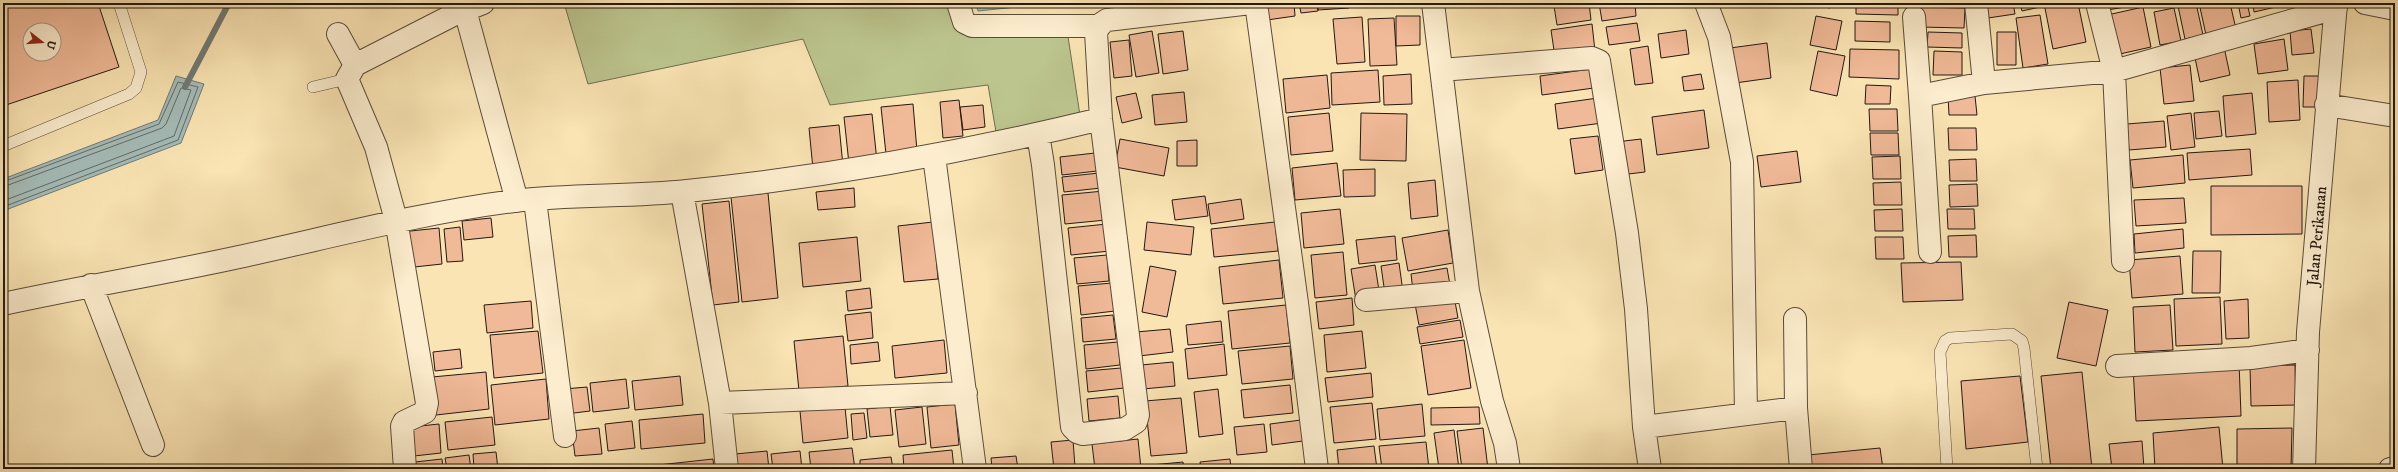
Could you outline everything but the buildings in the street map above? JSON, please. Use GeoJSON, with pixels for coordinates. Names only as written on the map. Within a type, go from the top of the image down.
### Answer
{"type":"FeatureCollection","features":[{"type":"Feature","properties":{"kind":"street"},"geometry":{"type":"LineString","coordinates":[[958,3],[964,22],[972,26],[1099,26]]}},
{"type":"Feature","properties":{"kind":"street"},"geometry":{"type":"LineString","coordinates":[[1038,134],[1043,165],[1072,427],[1077,432],[1083,434],[1125,429],[1136,422],[1138,415],[1101,119],[1095,41],[1096,32],[1099,26],[1107,20],[1251,3]]}},
{"type":"Feature","properties":{"kind":"street"},"geometry":{"type":"LineString","coordinates":[[1256,3],[1296,295],[1317,469]]}},
{"type":"Feature","properties":{"kind":"street"},"geometry":{"type":"LineString","coordinates":[[1433,3],[1468,291],[1509,469]]}},
{"type":"Feature","properties":{"kind":"street"},"geometry":{"type":"LineString","coordinates":[[1706,3],[1719,37],[1742,162],[1746,414]]}},
{"type":"Feature","properties":{"kind":"street"},"geometry":{"type":"LineString","coordinates":[[1976,3],[1984,83]]}},
{"type":"Feature","properties":{"kind":"street"},"geometry":{"type":"LineString","coordinates":[[2097,3],[2114,71],[2123,261]]}},
{"type":"Feature","properties":{"kind":"street"},"geometry":{"type":"LineString","coordinates":[[2365,3],[2395,9]]}},
{"type":"Feature","properties":{"kind":"street"},"geometry":{"type":"LineString","coordinates":[[1920,96],[1984,83],[2114,71],[2336,6]]}},
{"type":"Feature","properties":{"kind":"street","name":"Jalan Perikanan"},"geometry":{"type":"LineString","coordinates":[[2304,469],[2308,332],[2326,104],[2336,6]]}},
{"type":"Feature","properties":{"kind":"street"},"geometry":{"type":"LineString","coordinates":[[351,72],[463,8],[526,200],[565,436]]}},
{"type":"Feature","properties":{"kind":"street"},"geometry":{"type":"LineString","coordinates":[[1914,17],[1930,252]]}},
{"type":"Feature","properties":{"kind":"street"},"geometry":{"type":"LineString","coordinates":[[338,34],[376,147],[396,220],[427,403],[425,412],[404,422],[402,426],[405,469]]}},
{"type":"Feature","properties":{"kind":"street"},"geometry":{"type":"LineString","coordinates":[[1441,70],[1592,58],[1599,61],[1627,233],[1636,310],[1644,427],[1650,469]]}},
{"type":"Feature","properties":{"kind":"street"},"geometry":{"type":"LineString","coordinates":[[2326,104],[2395,116]]}},
{"type":"Feature","properties":{"kind":"street"},"geometry":{"type":"LineString","coordinates":[[3,304],[91,285],[238,257],[396,220],[526,200],[682,192],[754,184],[934,156],[1101,119]]}},
{"type":"Feature","properties":{"kind":"street"},"geometry":{"type":"LineString","coordinates":[[934,156],[975,469]]}},
{"type":"Feature","properties":{"kind":"street"},"geometry":{"type":"LineString","coordinates":[[682,192],[720,403],[727,469]]}},
{"type":"Feature","properties":{"kind":"street"},"geometry":{"type":"LineString","coordinates":[[91,285],[153,445]]}},
{"type":"Feature","properties":{"kind":"street"},"geometry":{"type":"LineString","coordinates":[[1366,300],[1468,291]]}},
{"type":"Feature","properties":{"kind":"street"},"geometry":{"type":"LineString","coordinates":[[1795,319],[1796,408],[1801,469]]}},
{"type":"Feature","properties":{"kind":"street"},"geometry":{"type":"LineString","coordinates":[[2117,366],[2251,358],[2308,350]]}},
{"type":"Feature","properties":{"kind":"street"},"geometry":{"type":"LineString","coordinates":[[720,403],[966,393]]}},
{"type":"Feature","properties":{"kind":"street"},"geometry":{"type":"LineString","coordinates":[[1644,427],[1796,408]]}},
{"type":"Feature","properties":{"kind":"street"},"geometry":{"type":"LineString","coordinates":[[2390,469],[2395,468]]}},
{"type":"Feature","properties":{"kind":"lane"},"geometry":{"type":"LineString","coordinates":[[3,146],[129,94],[136,88],[142,72],[119,3]]}},
{"type":"Feature","properties":{"kind":"lane"},"geometry":{"type":"LineString","coordinates":[[313,87],[351,72]]}},
{"type":"Feature","properties":{"kind":"lane"},"geometry":{"type":"LineString","coordinates":[[1947,469],[1940,352],[1942,346],[1950,338],[2012,334],[2022,341],[2024,348],[2037,469]]}},
{"type":"Feature","properties":{"kind":"green space"},"geometry":{"type":"Polygon","coordinates":[[[564,3],[953,3],[962,34],[1067,30],[1081,122],[996,132],[988,85],[830,105],[803,39],[588,84],[564,3]]]}},
{"type":"Feature","properties":{"kind":"water"},"geometry":{"type":"Polygon","coordinates":[[[976,3],[1055,3],[978,11],[976,3]]]}},
{"type":"Feature","properties":{"kind":"water"},"geometry":{"type":"Polygon","coordinates":[[[176,76],[204,84],[181,143],[3,211],[3,179],[158,120],[176,76]]]}},
{"type":"Feature","properties":{"kind":"waterway"},"geometry":{"type":"LineString","coordinates":[[185,87],[229,3]]}}]}
